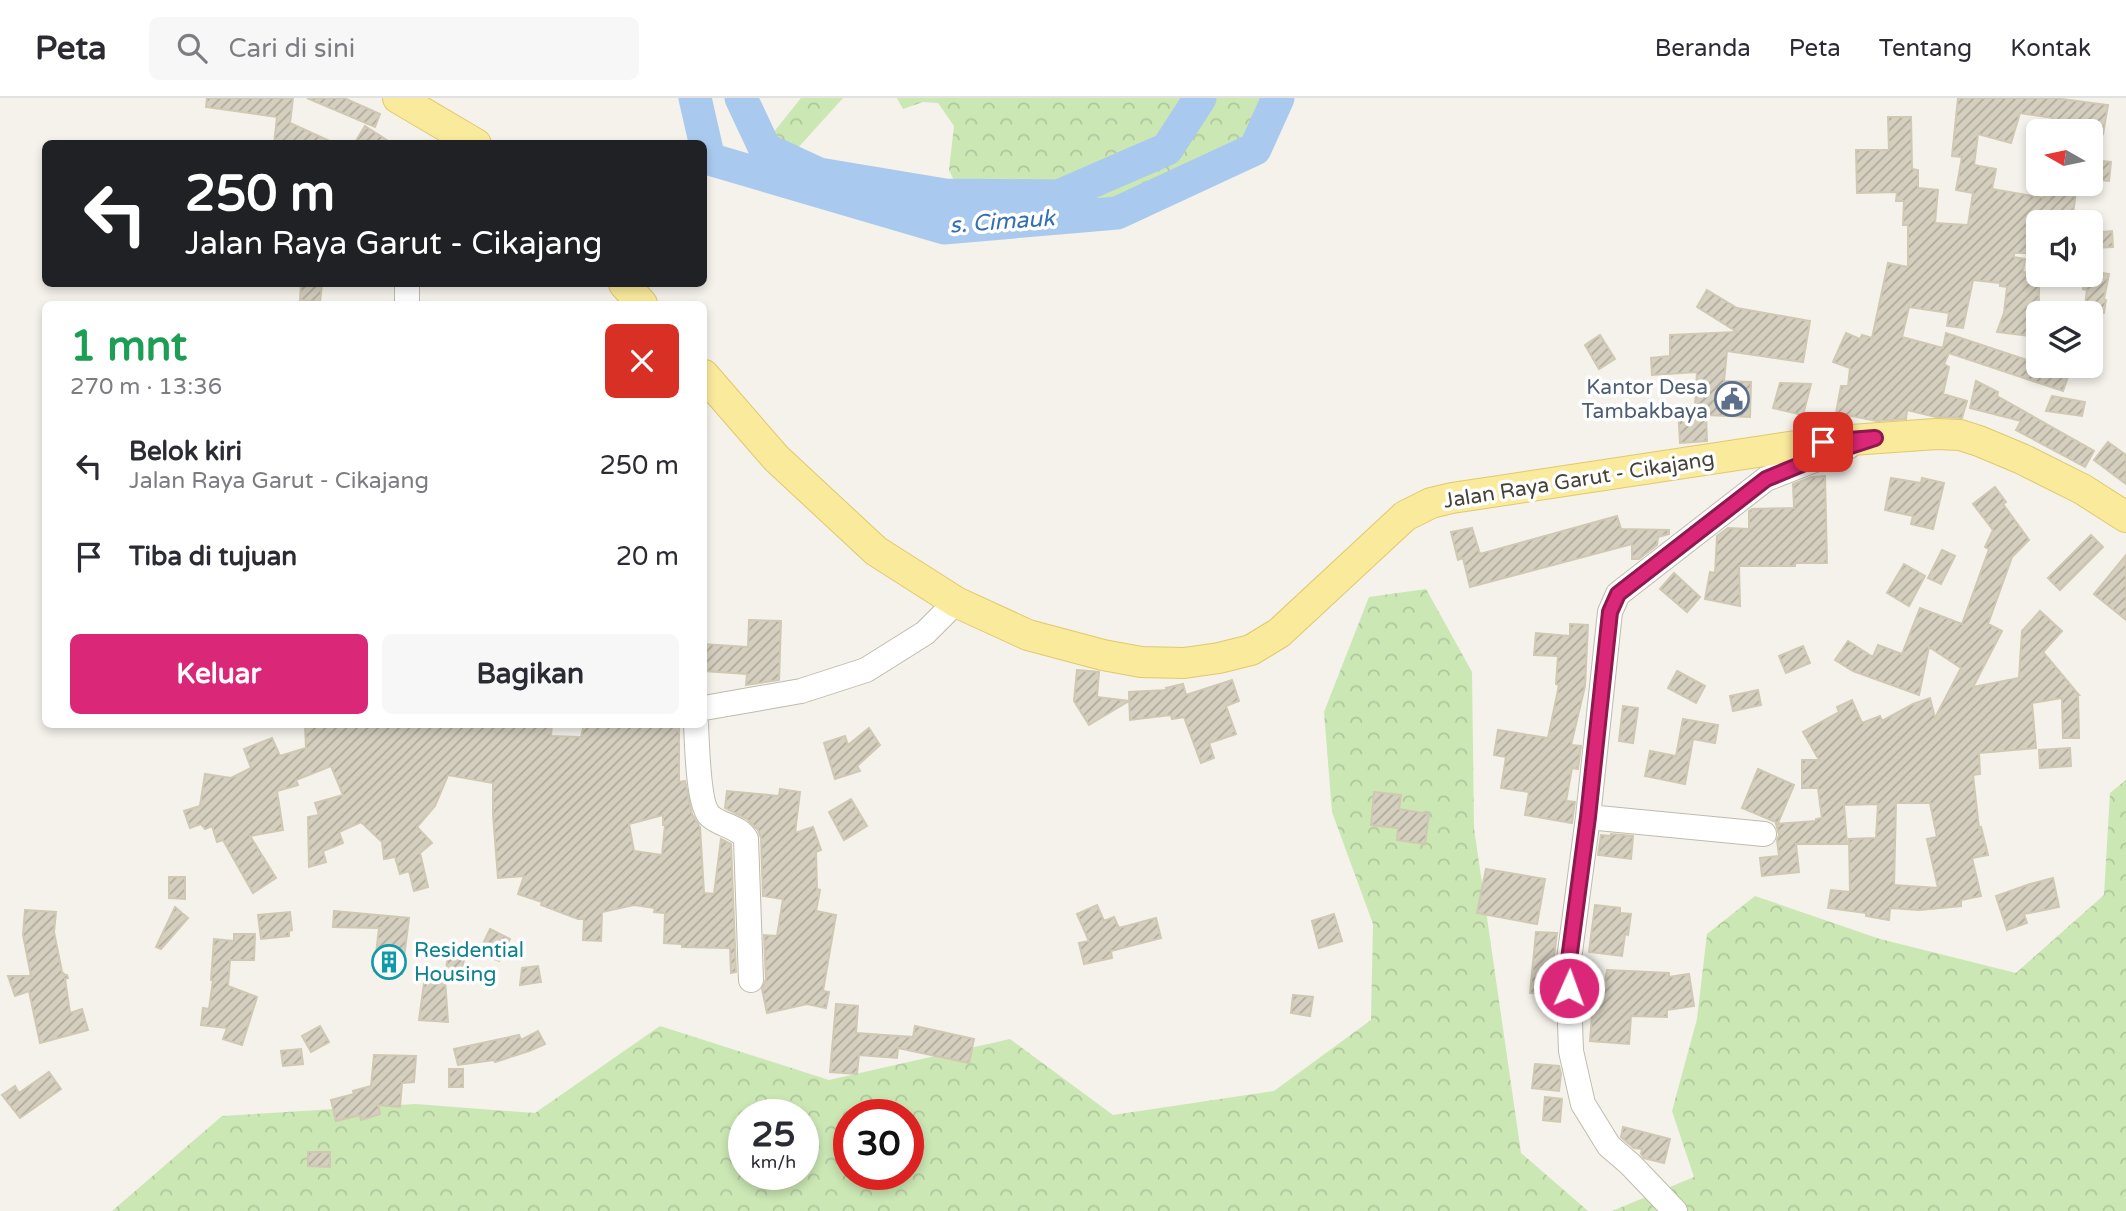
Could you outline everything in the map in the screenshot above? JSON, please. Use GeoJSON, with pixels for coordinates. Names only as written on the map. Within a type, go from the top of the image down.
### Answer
{"type":"FeatureCollection","features":[{"type":"Feature","properties":{"kind":"main road"},"geometry":{"type":"LineString","coordinates":[[398,98],[469,140]]}},
{"type":"Feature","properties":{"kind":"main road","name":"Jalan Raya Garut - Cikajang"},"geometry":{"type":"LineString","coordinates":[[707,378],[776,458],[876,551],[956,602],[1028,635],[1141,662],[1184,663],[1251,650],[1279,633],[1405,516],[1431,503],[1769,450],[1875,438],[1960,435],[2022,459],[2082,489],[2126,517]]}},
{"type":"Feature","properties":{"kind":"street"},"geometry":{"type":"LineString","coordinates":[[1675,1211],[1609,1146],[1583,1104],[1571,1051],[1568,967],[1588,817],[1610,612],[1618,594],[1766,479],[1829,453],[1875,438]]}},
{"type":"Feature","properties":{"kind":"street"},"geometry":{"type":"LineString","coordinates":[[707,707],[801,691],[866,670],[925,633],[956,602]]}},
{"type":"Feature","properties":{"kind":"street"},"geometry":{"type":"LineString","coordinates":[[696,728],[701,792],[706,811],[746,839],[751,980]]}},
{"type":"Feature","properties":{"kind":"street"},"geometry":{"type":"LineString","coordinates":[[1588,817],[1764,834]]}},
{"type":"Feature","properties":{"kind":"green space"},"geometry":{"type":"Polygon","coordinates":[[[801,98],[843,98],[796,150],[769,138],[801,98]]]}},
{"type":"Feature","properties":{"kind":"green space"},"geometry":{"type":"Polygon","coordinates":[[[897,98],[1264,98],[1238,145],[1121,199],[1038,207],[967,208],[949,170],[954,126],[938,103],[923,102],[903,109],[897,98]]]}},
{"type":"Feature","properties":{"kind":"green space"},"geometry":{"type":"Polygon","coordinates":[[[1426,589],[1472,672],[1474,828],[1521,1153],[1588,1211],[112,1211],[222,1116],[415,1104],[535,1113],[660,1026],[829,1080],[1010,1039],[1113,1115],[1274,1091],[1371,1020],[1373,924],[1332,812],[1324,712],[1369,597],[1426,589]]]}},
{"type":"Feature","properties":{"kind":"green space"},"geometry":{"type":"Polygon","coordinates":[[[2126,780],[2126,1211],[1612,1211],[1694,1177],[1672,1111],[1697,1019],[1707,934],[1755,896],[1880,939],[2016,973],[2104,895],[2110,793],[2126,780]]]}},
{"type":"Feature","properties":{"kind":"building"},"geometry":{"type":"Polygon","coordinates":[[[207,98],[293,98],[290,123],[327,140],[274,140],[277,117],[206,107],[207,98]]]}},
{"type":"Feature","properties":{"kind":"building"},"geometry":{"type":"Polygon","coordinates":[[[307,98],[344,98],[380,114],[375,127],[307,98]]]}},
{"type":"Feature","properties":{"kind":"building"},"geometry":{"type":"Polygon","coordinates":[[[1958,98],[2054,98],[2108,105],[2104,128],[2104,119],[2053,119],[2020,113],[2011,143],[1978,134],[1974,165],[1996,169],[1992,189],[2044,198],[2075,196],[2074,210],[2026,210],[2026,253],[2014,253],[2014,257],[2025,259],[2023,272],[2026,272],[2026,287],[2039,287],[2039,301],[2026,301],[2026,335],[1997,332],[2004,313],[2007,287],[2000,286],[2000,283],[1973,280],[1963,328],[1947,326],[1949,313],[1909,307],[1902,337],[1943,348],[1946,333],[2026,360],[2026,378],[2068,378],[2063,391],[1949,353],[1944,364],[1949,367],[1943,394],[1967,401],[1962,418],[1936,417],[1907,410],[1906,419],[1877,421],[1836,413],[1841,386],[1848,386],[1850,368],[1833,362],[1846,333],[1860,339],[1862,335],[1872,338],[1888,263],[1908,267],[1908,225],[1903,225],[1904,201],[1896,201],[1897,192],[1857,193],[1856,150],[1889,150],[1888,117],[1911,117],[1912,169],[1918,170],[1918,188],[1938,190],[1935,223],[1968,225],[1973,193],[1956,190],[1962,157],[1952,156],[1958,98]]]}},
{"type":"Feature","properties":{"kind":"building"},"geometry":{"type":"Polygon","coordinates":[[[365,126],[387,140],[356,140],[365,126]]]}},
{"type":"Feature","properties":{"kind":"building"},"geometry":{"type":"Polygon","coordinates":[[[2104,161],[2111,162],[2109,181],[2104,180],[2104,161]]]}},
{"type":"Feature","properties":{"kind":"building"},"geometry":{"type":"Polygon","coordinates":[[[2112,231],[2113,247],[2103,248],[2103,232],[2112,231]]]}},
{"type":"Feature","properties":{"kind":"building"},"geometry":{"type":"Polygon","coordinates":[[[2103,273],[2109,274],[2104,313],[2103,301],[2086,301],[2087,290],[2083,289],[2103,287],[2103,273]]]}},
{"type":"Feature","properties":{"kind":"building"},"geometry":{"type":"Polygon","coordinates":[[[301,287],[322,287],[320,301],[300,300],[301,287]]]}},
{"type":"Feature","properties":{"kind":"building"},"geometry":{"type":"Polygon","coordinates":[[[1707,290],[1737,308],[1810,321],[1803,362],[1727,351],[1724,381],[1751,382],[1750,417],[1706,415],[1707,441],[1680,443],[1678,407],[1695,406],[1697,372],[1652,375],[1651,358],[1670,356],[1670,335],[1737,332],[1697,307],[1707,290]]]}},
{"type":"Feature","properties":{"kind":"building"},"geometry":{"type":"Polygon","coordinates":[[[1600,335],[1615,359],[1599,369],[1585,345],[1600,335]]]}},
{"type":"Feature","properties":{"kind":"building"},"geometry":{"type":"Polygon","coordinates":[[[1976,381],[1998,392],[1997,396],[2094,451],[2085,467],[2016,430],[2021,421],[1970,408],[1976,381]]]}},
{"type":"Feature","properties":{"kind":"building"},"geometry":{"type":"Polygon","coordinates":[[[1780,383],[1811,384],[1803,415],[1773,408],[1780,383]]]}},
{"type":"Feature","properties":{"kind":"building"},"geometry":{"type":"Polygon","coordinates":[[[2052,396],[2085,402],[2082,416],[2046,411],[2052,396]]]}},
{"type":"Feature","properties":{"kind":"building"},"geometry":{"type":"Polygon","coordinates":[[[2108,442],[2126,455],[2126,484],[2094,460],[2108,442]]]}},
{"type":"Feature","properties":{"kind":"building"},"geometry":{"type":"Polygon","coordinates":[[[1825,476],[1827,563],[1739,566],[1740,606],[1705,599],[1710,572],[1715,573],[1717,536],[1728,528],[1749,529],[1749,511],[1752,509],[1794,508],[1793,484],[1812,477],[1825,476]]]}},
{"type":"Feature","properties":{"kind":"building"},"geometry":{"type":"Polygon","coordinates":[[[1891,478],[1921,483],[1922,478],[1944,483],[1933,529],[1911,524],[1913,516],[1885,510],[1891,478]]]}},
{"type":"Feature","properties":{"kind":"building"},"geometry":{"type":"Polygon","coordinates":[[[1995,487],[2006,502],[2003,504],[2029,540],[2012,557],[1988,624],[2002,631],[1973,687],[2019,678],[2022,631],[2040,611],[2062,631],[2043,652],[2079,695],[2079,738],[2063,738],[2062,698],[2032,703],[2036,748],[1979,753],[1980,774],[1973,775],[1979,828],[1981,827],[1988,855],[1972,858],[1981,896],[1961,900],[1961,906],[1919,910],[1890,908],[1889,920],[1866,916],[1866,913],[1828,908],[1831,890],[1850,892],[1849,839],[1876,838],[1878,804],[1844,805],[1847,844],[1796,844],[1799,872],[1762,876],[1760,858],[1779,856],[1776,824],[1816,821],[1822,818],[1818,788],[1802,788],[1802,760],[1819,760],[1803,732],[1839,712],[1837,707],[1852,700],[1862,723],[1880,716],[1882,721],[1930,698],[1935,718],[1961,668],[1929,647],[1919,695],[1853,671],[1835,660],[1848,641],[1873,657],[1878,645],[1902,654],[1920,608],[1962,624],[1989,549],[1985,547],[1993,530],[1973,504],[1995,487]],[[1896,803],[1894,885],[1938,888],[1927,839],[1937,837],[1930,803],[1896,803]]]}},
{"type":"Feature","properties":{"kind":"building"},"geometry":{"type":"Polygon","coordinates":[[[1617,516],[1621,529],[1669,530],[1669,534],[1658,537],[1657,545],[1639,559],[1632,559],[1632,544],[1470,587],[1463,558],[1458,560],[1451,532],[1472,528],[1480,554],[1617,516]]]}},
{"type":"Feature","properties":{"kind":"building"},"geometry":{"type":"Polygon","coordinates":[[[2091,535],[2103,547],[2060,590],[2048,578],[2091,535]]]}},
{"type":"Feature","properties":{"kind":"building"},"geometry":{"type":"Polygon","coordinates":[[[1942,550],[1955,556],[1941,584],[1928,578],[1942,550]]]}},
{"type":"Feature","properties":{"kind":"building"},"geometry":{"type":"Polygon","coordinates":[[[2126,555],[2126,620],[2094,594],[2126,555]]]}},
{"type":"Feature","properties":{"kind":"building"},"geometry":{"type":"Polygon","coordinates":[[[1904,564],[1925,576],[1909,606],[1887,593],[1904,564]]]}},
{"type":"Feature","properties":{"kind":"building"},"geometry":{"type":"Polygon","coordinates":[[[1674,573],[1700,597],[1687,612],[1660,589],[1674,573]]]}},
{"type":"Feature","properties":{"kind":"building"},"geometry":{"type":"Polygon","coordinates":[[[749,620],[781,621],[779,680],[746,685],[747,674],[707,671],[707,644],[748,647],[749,620]]]}},
{"type":"Feature","properties":{"kind":"building"},"geometry":{"type":"Polygon","coordinates":[[[1570,624],[1588,625],[1585,686],[1571,745],[1581,746],[1578,769],[1572,768],[1566,801],[1575,802],[1572,823],[1525,815],[1529,792],[1501,788],[1506,757],[1494,755],[1498,730],[1548,738],[1559,685],[1556,684],[1558,656],[1534,655],[1536,633],[1570,636],[1570,624]]]}},
{"type":"Feature","properties":{"kind":"building"},"geometry":{"type":"Polygon","coordinates":[[[1803,646],[1810,663],[1786,673],[1779,656],[1803,646]]]}},
{"type":"Feature","properties":{"kind":"building"},"geometry":{"type":"Polygon","coordinates":[[[1077,670],[1099,672],[1097,697],[1129,701],[1089,725],[1074,701],[1077,670]]]}},
{"type":"Feature","properties":{"kind":"building"},"geometry":{"type":"Polygon","coordinates":[[[1677,671],[1705,686],[1696,703],[1668,688],[1677,671]]]}},
{"type":"Feature","properties":{"kind":"building"},"geometry":{"type":"Polygon","coordinates":[[[1232,680],[1239,701],[1226,706],[1236,734],[1209,743],[1214,758],[1201,763],[1184,717],[1172,719],[1171,715],[1130,720],[1129,692],[1167,690],[1166,688],[1183,684],[1186,695],[1232,680]]]}},
{"type":"Feature","properties":{"kind":"building"},"geometry":{"type":"Polygon","coordinates":[[[1758,690],[1761,705],[1733,711],[1730,696],[1758,690]]]}},
{"type":"Feature","properties":{"kind":"building"},"geometry":{"type":"Polygon","coordinates":[[[1623,706],[1638,708],[1633,743],[1619,741],[1623,706]]]}},
{"type":"Feature","properties":{"kind":"building"},"geometry":{"type":"Polygon","coordinates":[[[1683,719],[1718,725],[1715,743],[1693,739],[1685,784],[1645,776],[1650,751],[1676,756],[1683,719]]]}},
{"type":"Feature","properties":{"kind":"building"},"geometry":{"type":"Polygon","coordinates":[[[305,728],[552,728],[551,736],[581,737],[583,728],[679,728],[679,782],[685,781],[692,814],[700,827],[704,893],[714,894],[721,839],[731,844],[736,972],[731,973],[730,948],[682,947],[682,944],[664,943],[665,913],[654,912],[655,908],[634,905],[602,912],[601,941],[583,940],[584,919],[541,905],[542,902],[518,894],[524,876],[498,878],[493,783],[448,775],[435,806],[417,827],[432,843],[420,853],[428,887],[414,891],[409,871],[400,874],[395,857],[384,859],[382,842],[361,822],[339,832],[343,843],[323,851],[326,862],[309,867],[308,817],[319,815],[315,803],[343,795],[331,766],[296,780],[298,785],[277,791],[283,830],[250,836],[276,878],[253,893],[223,840],[217,842],[212,826],[205,829],[201,824],[190,828],[184,811],[200,806],[205,774],[231,778],[251,768],[244,749],[272,738],[280,756],[306,748],[305,728]],[[663,815],[629,824],[634,851],[662,855],[665,825],[663,815]]]}},
{"type":"Feature","properties":{"kind":"building"},"geometry":{"type":"Polygon","coordinates":[[[869,728],[880,745],[857,766],[860,771],[835,779],[824,743],[845,736],[848,745],[869,728]]]}},
{"type":"Feature","properties":{"kind":"building"},"geometry":{"type":"Polygon","coordinates":[[[2070,748],[2071,766],[2040,768],[2039,750],[2070,748]]]}},
{"type":"Feature","properties":{"kind":"building"},"geometry":{"type":"Polygon","coordinates":[[[1758,769],[1794,785],[1778,823],[1742,808],[1758,769]]]}},
{"type":"Feature","properties":{"kind":"building"},"geometry":{"type":"Polygon","coordinates":[[[780,789],[800,792],[795,833],[813,827],[821,850],[816,852],[817,889],[820,890],[816,911],[836,915],[823,991],[829,992],[826,1008],[807,1004],[767,1013],[762,989],[766,979],[764,935],[777,936],[783,899],[763,896],[761,838],[758,830],[747,819],[725,808],[727,791],[779,796],[780,789]]]}},
{"type":"Feature","properties":{"kind":"building"},"geometry":{"type":"Polygon","coordinates":[[[1374,792],[1401,795],[1399,809],[1429,814],[1425,844],[1397,840],[1398,828],[1371,825],[1374,792]]]}},
{"type":"Feature","properties":{"kind":"building"},"geometry":{"type":"Polygon","coordinates":[[[851,799],[867,826],[844,840],[829,812],[851,799]]]}},
{"type":"Feature","properties":{"kind":"building"},"geometry":{"type":"Polygon","coordinates":[[[1601,835],[1633,836],[1631,859],[1598,855],[1601,835]]]}},
{"type":"Feature","properties":{"kind":"building"},"geometry":{"type":"Polygon","coordinates":[[[1486,869],[1545,879],[1537,924],[1477,913],[1486,869]]]}},
{"type":"Feature","properties":{"kind":"building"},"geometry":{"type":"Polygon","coordinates":[[[169,877],[185,877],[185,899],[169,898],[169,877]]]}},
{"type":"Feature","properties":{"kind":"building"},"geometry":{"type":"Polygon","coordinates":[[[2053,878],[2059,907],[2024,914],[2027,923],[2007,930],[1996,896],[2053,878]]]}},
{"type":"Feature","properties":{"kind":"building"},"geometry":{"type":"Polygon","coordinates":[[[1097,905],[1104,921],[1114,917],[1119,928],[1156,918],[1161,938],[1111,951],[1112,958],[1084,964],[1079,943],[1089,941],[1077,914],[1097,905]]]}},
{"type":"Feature","properties":{"kind":"building"},"geometry":{"type":"Polygon","coordinates":[[[1595,905],[1620,908],[1620,913],[1631,914],[1622,956],[1589,952],[1595,905]]]}},
{"type":"Feature","properties":{"kind":"building"},"geometry":{"type":"Polygon","coordinates":[[[175,907],[188,918],[161,949],[156,947],[175,907]]]}},
{"type":"Feature","properties":{"kind":"building"},"geometry":{"type":"Polygon","coordinates":[[[25,910],[56,912],[54,932],[62,972],[68,978],[65,979],[70,1013],[82,1009],[88,1030],[40,1043],[29,991],[15,996],[8,976],[31,976],[23,935],[25,910]]]}},
{"type":"Feature","properties":{"kind":"building"},"geometry":{"type":"Polygon","coordinates":[[[334,911],[409,918],[402,974],[374,971],[379,928],[333,927],[334,911]]]}},
{"type":"Feature","properties":{"kind":"building"},"geometry":{"type":"Polygon","coordinates":[[[290,912],[292,930],[289,931],[289,936],[261,939],[258,915],[290,912]]]}},
{"type":"Feature","properties":{"kind":"building"},"geometry":{"type":"Polygon","coordinates":[[[1334,914],[1342,941],[1319,948],[1312,921],[1334,914]]]}},
{"type":"Feature","properties":{"kind":"building"},"geometry":{"type":"Polygon","coordinates":[[[490,929],[510,939],[499,961],[479,952],[490,929]]]}},
{"type":"Feature","properties":{"kind":"building"},"geometry":{"type":"Polygon","coordinates":[[[1536,932],[1557,933],[1553,965],[1554,996],[1530,993],[1536,932]]]}},
{"type":"Feature","properties":{"kind":"building"},"geometry":{"type":"Polygon","coordinates":[[[234,934],[255,934],[254,960],[230,960],[228,986],[257,997],[242,1045],[223,1039],[227,1028],[201,1025],[203,1008],[209,1009],[214,939],[234,941],[234,934]]]}},
{"type":"Feature","properties":{"kind":"building"},"geometry":{"type":"Polygon","coordinates":[[[448,955],[464,958],[461,980],[445,977],[448,955]]]}},
{"type":"Feature","properties":{"kind":"building"},"geometry":{"type":"Polygon","coordinates":[[[538,966],[541,982],[520,985],[522,968],[538,966]]]}},
{"type":"Feature","properties":{"kind":"building"},"geometry":{"type":"Polygon","coordinates":[[[1607,970],[1669,973],[1669,977],[1689,974],[1694,1006],[1667,1010],[1667,1017],[1631,1016],[1629,1044],[1590,1041],[1597,982],[1605,982],[1607,970]]]}},
{"type":"Feature","properties":{"kind":"building"},"geometry":{"type":"Polygon","coordinates":[[[425,976],[445,979],[448,1022],[419,1020],[425,976]]]}},
{"type":"Feature","properties":{"kind":"building"},"geometry":{"type":"Polygon","coordinates":[[[1293,995],[1313,997],[1310,1016],[1291,1013],[1293,995]]]}},
{"type":"Feature","properties":{"kind":"building"},"geometry":{"type":"Polygon","coordinates":[[[836,1004],[858,1006],[856,1033],[913,1037],[915,1026],[974,1039],[969,1063],[898,1048],[897,1058],[859,1055],[857,1074],[830,1072],[836,1004]]]}},
{"type":"Feature","properties":{"kind":"building"},"geometry":{"type":"Polygon","coordinates":[[[320,1026],[329,1042],[311,1052],[302,1036],[320,1026]]]}},
{"type":"Feature","properties":{"kind":"building"},"geometry":{"type":"Polygon","coordinates":[[[538,1031],[545,1044],[529,1051],[495,1062],[458,1065],[454,1049],[519,1035],[521,1040],[538,1031]]]}},
{"type":"Feature","properties":{"kind":"building"},"geometry":{"type":"Polygon","coordinates":[[[301,1049],[303,1064],[283,1066],[281,1051],[301,1049]]]}},
{"type":"Feature","properties":{"kind":"building"},"geometry":{"type":"Polygon","coordinates":[[[374,1055],[416,1056],[414,1082],[402,1083],[400,1107],[378,1105],[380,1114],[361,1120],[360,1115],[336,1121],[331,1100],[371,1086],[374,1055]]]}},
{"type":"Feature","properties":{"kind":"building"},"geometry":{"type":"Polygon","coordinates":[[[1535,1064],[1559,1066],[1559,1091],[1532,1088],[1535,1064]]]}},
{"type":"Feature","properties":{"kind":"building"},"geometry":{"type":"Polygon","coordinates":[[[449,1069],[463,1069],[463,1087],[449,1087],[449,1069]]]}},
{"type":"Feature","properties":{"kind":"building"},"geometry":{"type":"Polygon","coordinates":[[[49,1072],[61,1089],[20,1118],[2,1095],[15,1086],[19,1093],[49,1072]]]}},
{"type":"Feature","properties":{"kind":"building"},"geometry":{"type":"Polygon","coordinates":[[[1545,1097],[1562,1099],[1560,1122],[1543,1120],[1545,1097]]]}},
{"type":"Feature","properties":{"kind":"building"},"geometry":{"type":"Polygon","coordinates":[[[1623,1127],[1670,1139],[1664,1163],[1644,1158],[1642,1149],[1634,1148],[1621,1137],[1623,1127]]]}},
{"type":"Feature","properties":{"kind":"building"},"geometry":{"type":"Polygon","coordinates":[[[308,1152],[330,1152],[330,1167],[308,1166],[308,1152]]]}},
{"type":"Feature","properties":{"kind":"waterway","name":"s. Cimauk"},"geometry":{"type":"LineString","coordinates":[[695,98],[705,140]]}},
{"type":"Feature","properties":{"kind":"waterway"},"geometry":{"type":"LineString","coordinates":[[741,98],[765,149],[819,174],[945,195],[1059,196],[1167,149],[1200,98]]}},
{"type":"Feature","properties":{"kind":"waterway","name":"s. Cimauk"},"geometry":{"type":"LineString","coordinates":[[707,150],[709,159],[944,228],[1117,213],[1255,149],[1278,98]]}},
{"type":"Feature","properties":{"kind":"place","name":"Kantor Desa Tambakbaya"},"geometry":{"type":"Point","coordinates":[1732,399]}},
{"type":"Feature","properties":{"kind":"place","name":"Residential Housing"},"geometry":{"type":"Point","coordinates":[389,962]}},
{"type":"Feature","properties":{"kind":"route"},"geometry":{"type":"LineString","coordinates":[[1569,988],[1568,967],[1613,601],[1618,594],[1766,479],[1797,465],[1875,438],[1823,442]]}}]}
